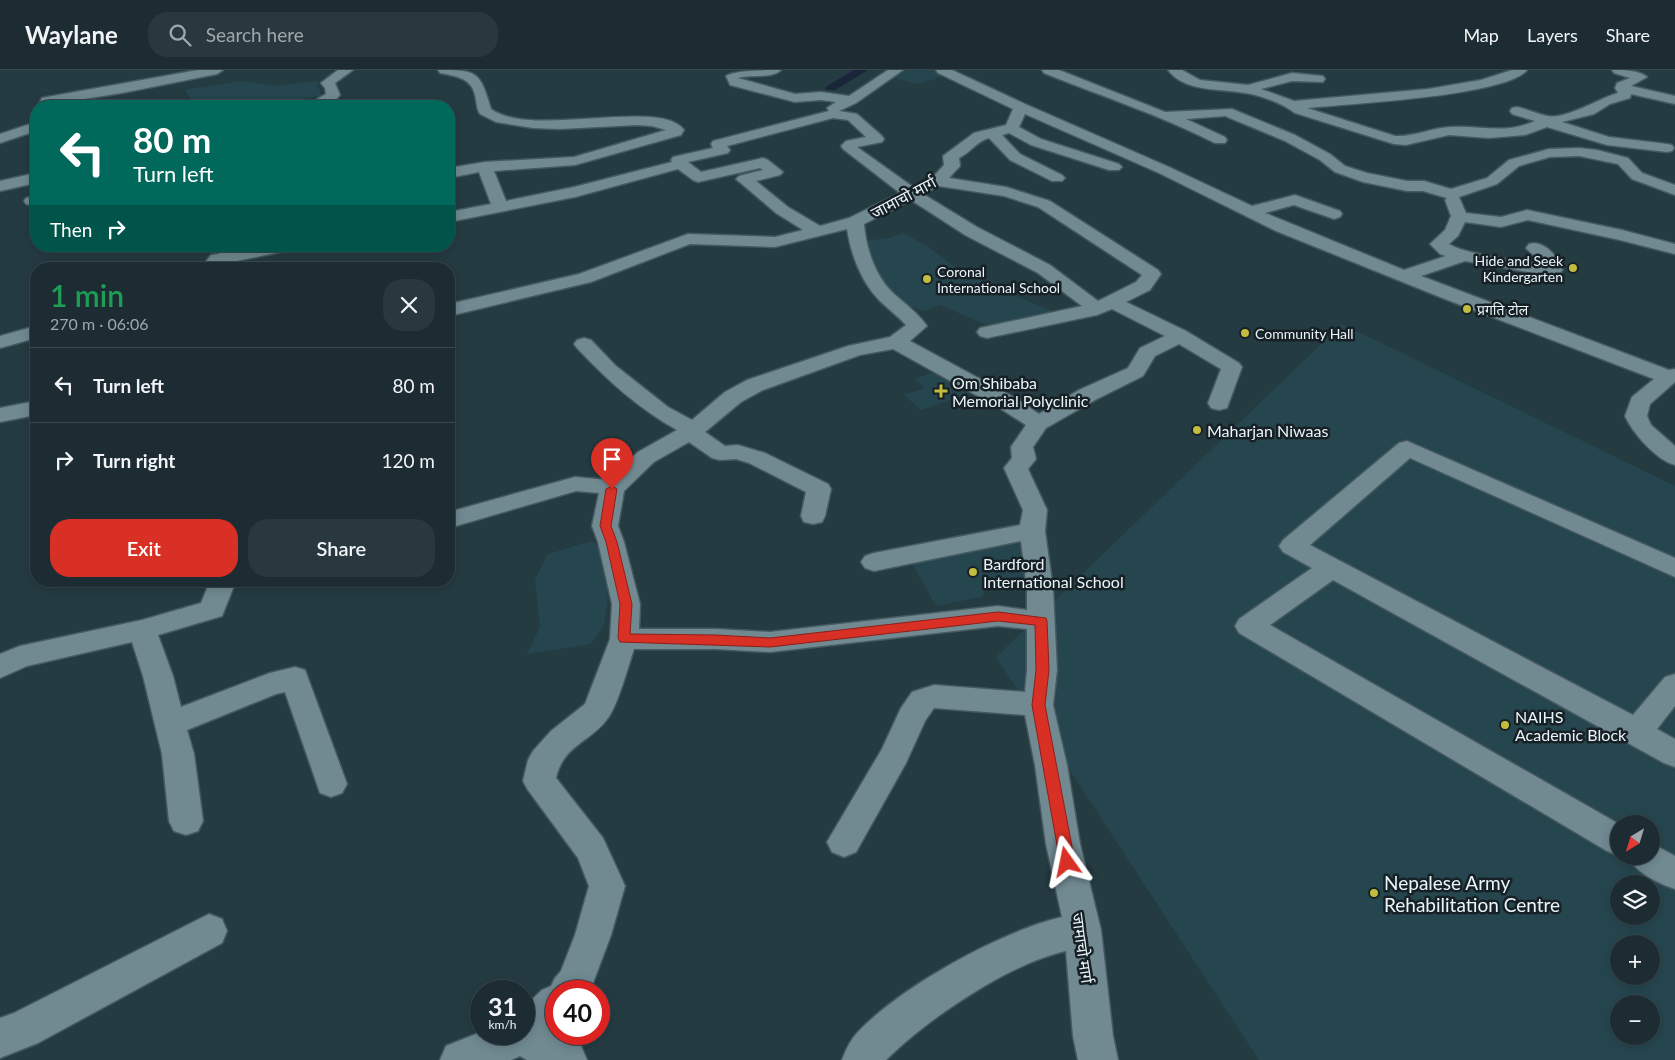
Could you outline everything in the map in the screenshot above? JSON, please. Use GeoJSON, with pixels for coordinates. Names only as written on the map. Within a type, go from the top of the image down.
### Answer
{"type":"FeatureCollection","features":[{"type":"Feature","properties":{"kind":"street"},"geometry":{"type":"LineString","coordinates":[[48,100],[216,70]]}},
{"type":"Feature","properties":{"kind":"street"},"geometry":{"type":"LineString","coordinates":[[326,100],[334,96],[331,86],[327,83],[346,70]]}},
{"type":"Feature","properties":{"kind":"street"},"geometry":{"type":"LineString","coordinates":[[444,70],[460,73],[472,79],[481,93],[485,110],[498,118],[560,125],[648,122],[666,124],[677,130],[676,132],[575,161],[485,167],[455,173]]}},
{"type":"Feature","properties":{"kind":"street"},"geometry":{"type":"LineString","coordinates":[[775,70],[744,72],[732,76],[732,79],[735,82],[795,98],[821,96],[851,100]]}},
{"type":"Feature","properties":{"kind":"street"},"geometry":{"type":"LineString","coordinates":[[821,116],[851,100],[897,70]]}},
{"type":"Feature","properties":{"kind":"street"},"geometry":{"type":"LineString","coordinates":[[942,70],[1007,122],[1036,142],[1114,167]]}},
{"type":"Feature","properties":{"kind":"street"},"geometry":{"type":"LineString","coordinates":[[1048,70],[1162,116],[1186,123],[1220,140]]}},
{"type":"Feature","properties":{"kind":"street"},"geometry":{"type":"LineString","coordinates":[[1174,70],[1192,82],[1248,89],[1293,105],[1300,110],[1385,138],[1406,141],[1449,130],[1489,134],[1525,131],[1547,122],[1577,115],[1597,107],[1605,101],[1625,95],[1621,88]]}},
{"type":"Feature","properties":{"kind":"street"},"geometry":{"type":"LineString","coordinates":[[1293,105],[1428,93],[1483,84],[1512,75],[1521,70]]}},
{"type":"Feature","properties":{"kind":"street"},"geometry":{"type":"LineString","coordinates":[[1618,70],[1641,77],[1621,88]]}},
{"type":"Feature","properties":{"kind":"street"},"geometry":{"type":"LineString","coordinates":[[1248,89],[1292,77],[1319,79]]}},
{"type":"Feature","properties":{"kind":"street"},"geometry":{"type":"LineString","coordinates":[[1621,88],[1675,100]]}},
{"type":"Feature","properties":{"kind":"street"},"geometry":{"type":"LineString","coordinates":[[1517,111],[1607,141],[1672,146]]}},
{"type":"Feature","properties":{"kind":"street"},"geometry":{"type":"LineString","coordinates":[[1162,116],[1227,112],[1290,138],[1325,157],[1340,169],[1384,182],[1407,186],[1424,186],[1452,194],[1492,181],[1514,163],[1548,153],[1579,152],[1597,154],[1623,162],[1637,176],[1675,190]]}},
{"type":"Feature","properties":{"kind":"street"},"geometry":{"type":"LineString","coordinates":[[455,215],[575,192],[723,150],[718,144],[821,116],[833,114],[852,117],[877,139],[848,146],[854,153],[912,194],[971,231],[1044,269],[1104,306],[1179,335],[1232,367],[1219,403]]}},
{"type":"Feature","properties":{"kind":"street"},"geometry":{"type":"LineString","coordinates":[[1007,122],[1015,157],[1057,178]]}},
{"type":"Feature","properties":{"kind":"street"},"geometry":{"type":"LineString","coordinates":[[1007,122],[1164,170],[1282,227],[1672,376]]}},
{"type":"Feature","properties":{"kind":"street","name":"जामाचो मार्ग"},"geometry":{"type":"LineString","coordinates":[[896,342],[918,326],[909,314],[881,291],[870,272],[856,235],[855,222],[937,181],[952,166],[950,156],[960,152],[979,136],[1007,122]]}},
{"type":"Feature","properties":{"kind":"street"},"geometry":{"type":"LineString","coordinates":[[0,140],[30,128]]}},
{"type":"Feature","properties":{"kind":"street"},"geometry":{"type":"LineString","coordinates":[[653,138],[698,177],[763,163],[775,172],[744,179],[782,210],[816,230]]}},
{"type":"Feature","properties":{"kind":"street"},"geometry":{"type":"LineString","coordinates":[[485,167],[500,206]]}},
{"type":"Feature","properties":{"kind":"street"},"geometry":{"type":"LineString","coordinates":[[0,186],[30,179]]}},
{"type":"Feature","properties":{"kind":"street"},"geometry":{"type":"LineString","coordinates":[[937,181],[1006,192],[1044,204],[1152,274],[1143,286],[1104,306],[987,332]]}},
{"type":"Feature","properties":{"kind":"street"},"geometry":{"type":"LineString","coordinates":[[1452,194],[1459,216],[1452,232],[1439,244],[1446,250],[1464,256],[1539,269],[1554,269],[1550,261],[1535,248]]}},
{"type":"Feature","properties":{"kind":"street"},"geometry":{"type":"LineString","coordinates":[[1252,211],[1295,200],[1334,214]]}},
{"type":"Feature","properties":{"kind":"street"},"geometry":{"type":"LineString","coordinates":[[1459,216],[1487,223],[1513,221],[1527,215],[1622,235],[1675,249]]}},
{"type":"Feature","properties":{"kind":"street"},"geometry":{"type":"LineString","coordinates":[[455,308],[517,292],[554,286],[585,278],[688,239],[775,242],[816,230],[855,222]]}},
{"type":"Feature","properties":{"kind":"street"},"geometry":{"type":"LineString","coordinates":[[215,262],[228,252]]}},
{"type":"Feature","properties":{"kind":"street"},"geometry":{"type":"LineString","coordinates":[[1406,275],[1464,256]]}},
{"type":"Feature","properties":{"kind":"street"},"geometry":{"type":"LineString","coordinates":[[0,342],[30,334]]}},
{"type":"Feature","properties":{"kind":"street"},"geometry":{"type":"LineString","coordinates":[[576,980],[590,943],[607,886],[591,849],[539,781],[544,760],[562,740],[597,711],[624,638],[626,604],[611,542],[605,526],[612,489],[646,457],[692,431],[733,397],[755,385],[855,350],[896,342],[988,392],[1038,423],[1087,395],[1136,372],[1147,352],[1179,335]]}},
{"type":"Feature","properties":{"kind":"street"},"geometry":{"type":"LineString","coordinates":[[584,344],[610,370],[660,412],[692,431],[720,453],[738,452],[757,458],[819,489],[813,516]]}},
{"type":"Feature","properties":{"kind":"street"},"geometry":{"type":"LineString","coordinates":[[1672,376],[1640,402],[1636,416],[1642,428],[1675,458]]}},
{"type":"Feature","properties":{"kind":"street"},"geometry":{"type":"LineString","coordinates":[[0,415],[30,409]]}},
{"type":"Feature","properties":{"kind":"street","name":"जामाचो मार्ग"},"geometry":{"type":"LineString","coordinates":[[1038,423],[1022,447],[1024,459],[1016,468],[1035,510],[1032,531],[1040,589],[1042,670],[1038,705],[1051,765],[1063,844],[1083,930],[1098,1060]]}},
{"type":"Feature","properties":{"kind":"street"},"geometry":{"type":"LineString","coordinates":[[1675,568],[1407,448],[1292,546],[1675,754]]}},
{"type":"Feature","properties":{"kind":"street"},"geometry":{"type":"LineString","coordinates":[[455,518],[575,484],[599,485],[612,489]]}},
{"type":"Feature","properties":{"kind":"street"},"geometry":{"type":"LineString","coordinates":[[874,562],[1032,531]]}},
{"type":"Feature","properties":{"kind":"street"},"geometry":{"type":"LineString","coordinates":[[1331,568],[1249,626],[1610,836]]}},
{"type":"Feature","properties":{"kind":"street"},"geometry":{"type":"LineString","coordinates":[[0,667],[20,656],[142,630],[212,610],[223,587]]}},
{"type":"Feature","properties":{"kind":"street"},"geometry":{"type":"LineString","coordinates":[[624,638],[716,639],[770,642],[998,616],[1041,621]]}},
{"type":"Feature","properties":{"kind":"street"},"geometry":{"type":"LineString","coordinates":[[142,630],[158,676],[178,754],[186,821]]}},
{"type":"Feature","properties":{"kind":"street"},"geometry":{"type":"LineString","coordinates":[[171,724],[270,684],[295,678],[331,784]]}},
{"type":"Feature","properties":{"kind":"street"},"geometry":{"type":"LineString","coordinates":[[1637,732],[1675,685]]}},
{"type":"Feature","properties":{"kind":"street"},"geometry":{"type":"LineString","coordinates":[[844,842],[895,754],[912,716],[923,700],[934,696],[1038,705]]}},
{"type":"Feature","properties":{"kind":"street"},"geometry":{"type":"LineString","coordinates":[[1660,865],[1675,874]]}},
{"type":"Feature","properties":{"kind":"street"},"geometry":{"type":"LineString","coordinates":[[862,1060],[866,1051],[900,1021],[973,972],[1038,941],[1083,930]]}},
{"type":"Feature","properties":{"kind":"street"},"geometry":{"type":"LineString","coordinates":[[0,1038],[24,1029],[209,931]]}},
{"type":"Feature","properties":{"kind":"street"},"geometry":{"type":"LineString","coordinates":[[535,1023],[545,1014]]}},
{"type":"Feature","properties":{"kind":"street"},"geometry":{"type":"LineString","coordinates":[[535,1043],[567,1060]]}},
{"type":"Feature","properties":{"kind":"street"},"geometry":{"type":"LineString","coordinates":[[460,1060],[499,1045]]}},
{"type":"Feature","properties":{"kind":"shaded area"},"geometry":{"type":"Polygon","coordinates":[[[906,70],[939,70],[950,74],[918,84],[890,77],[906,70]]]}},
{"type":"Feature","properties":{"kind":"shaded area"},"geometry":{"type":"Polygon","coordinates":[[[242,81],[275,86],[317,81],[321,96],[298,100],[191,100],[185,90],[242,81]]]}},
{"type":"Feature","properties":{"kind":"shaded area","name":"Coronal International School"},"geometry":{"type":"Polygon","coordinates":[[[904,233],[928,247],[955,267],[1001,290],[1062,315],[1001,325],[984,324],[940,305],[925,311],[899,303],[880,292],[864,241],[889,238],[904,233]]]}},
{"type":"Feature","properties":{"kind":"shaded area"},"geometry":{"type":"Polygon","coordinates":[[[1342,324],[1675,486],[1675,1060],[1259,1060],[996,657],[1342,324]]]}},
{"type":"Feature","properties":{"kind":"shaded area","name":"Om Shibaba Memorial Polyclinic"},"geometry":{"type":"Polygon","coordinates":[[[939,370],[969,393],[921,410],[904,395],[925,388],[914,379],[939,370]]]}},
{"type":"Feature","properties":{"kind":"shaded area","name":"Bardford International School"},"geometry":{"type":"Polygon","coordinates":[[[1020,539],[1031,578],[985,591],[981,597],[936,606],[913,565],[966,549],[1020,539]]]}},
{"type":"Feature","properties":{"kind":"shaded area"},"geometry":{"type":"Polygon","coordinates":[[[592,541],[606,549],[609,569],[604,624],[591,644],[527,654],[540,627],[535,579],[548,554],[592,541]]]}},
{"type":"Feature","properties":{"kind":"waterway"},"geometry":{"type":"LineString","coordinates":[[831,88],[862,70]]}},
{"type":"Feature","properties":{"kind":"place","name":"Hide and Seek Kindergarten"},"geometry":{"type":"Point","coordinates":[1573,268]}},
{"type":"Feature","properties":{"kind":"place","name":"Coronal International School"},"geometry":{"type":"Point","coordinates":[927,279]}},
{"type":"Feature","properties":{"kind":"place","name":"प्रगति टोल"},"geometry":{"type":"Point","coordinates":[1467,309]}},
{"type":"Feature","properties":{"kind":"place","name":"Community Hall"},"geometry":{"type":"Point","coordinates":[1245,333]}},
{"type":"Feature","properties":{"kind":"place","name":"Om Shibaba Memorial Polyclinic"},"geometry":{"type":"Point","coordinates":[941,391]}},
{"type":"Feature","properties":{"kind":"place","name":"Maharjan Niwaas"},"geometry":{"type":"Point","coordinates":[1197,430]}},
{"type":"Feature","properties":{"kind":"place","name":"Bardford International School"},"geometry":{"type":"Point","coordinates":[973,572]}},
{"type":"Feature","properties":{"kind":"place","name":"NAIHS Academic Block"},"geometry":{"type":"Point","coordinates":[1505,725]}},
{"type":"Feature","properties":{"kind":"place","name":"Nepalese Army Rehabilitation Centre"},"geometry":{"type":"Point","coordinates":[1374,893]}},
{"type":"Feature","properties":{"kind":"route"},"geometry":{"type":"LineString","coordinates":[[612,489],[605,526],[611,542],[626,604],[624,638],[716,639],[770,642],[998,616],[1041,621],[1042,670],[1038,705],[1051,765],[1067,862]]}}]}
